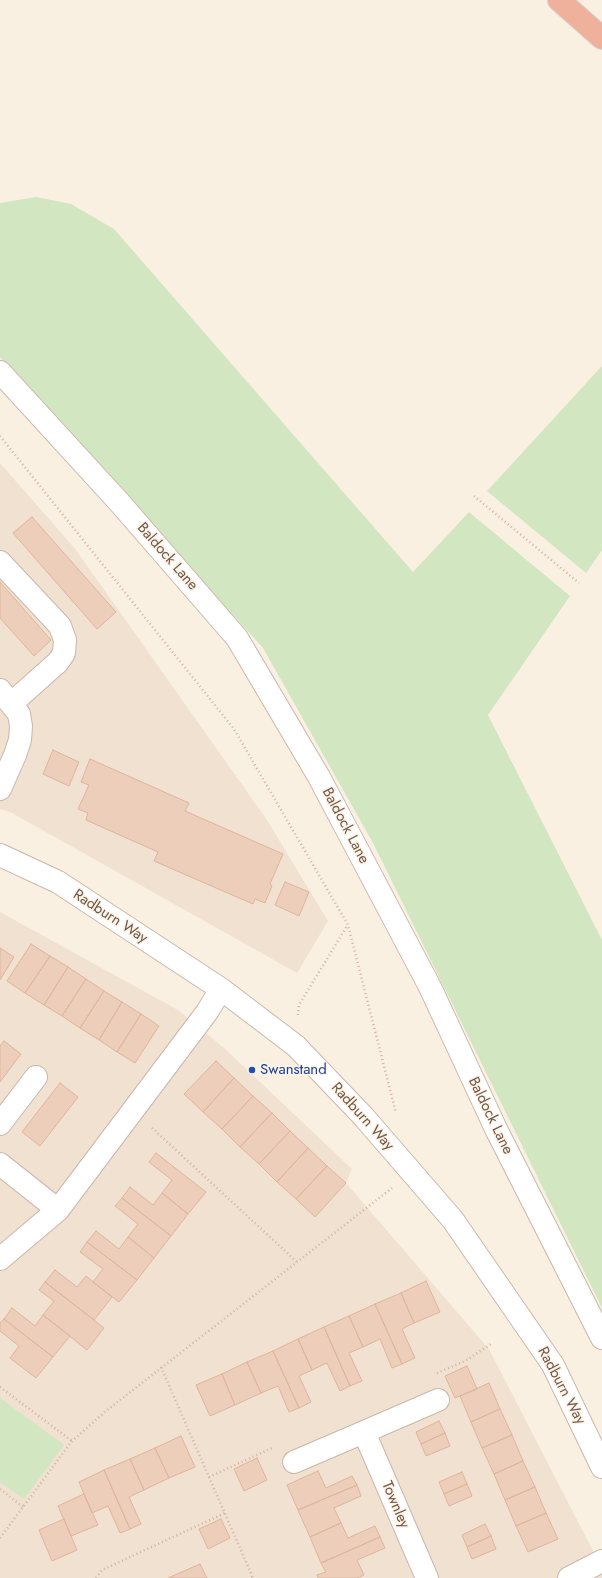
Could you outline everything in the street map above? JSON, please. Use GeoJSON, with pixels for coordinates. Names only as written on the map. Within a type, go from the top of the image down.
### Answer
{"type":"FeatureCollection","features":[{"type":"Feature","properties":{"kind":"highway"},"geometry":{"type":"LineString","coordinates":[[560,0],[602,38]]}},
{"type":"Feature","properties":{"kind":"street","name":"Baldock Lane"},"geometry":{"type":"LineString","coordinates":[[0,372],[119,502],[237,638],[319,777],[430,987],[496,1129],[602,1338]]}},
{"type":"Feature","properties":{"kind":"street"},"geometry":{"type":"LineString","coordinates":[[0,562],[60,626],[65,640],[64,653],[58,662],[6,696],[19,714],[20,740],[0,789]]}},
{"type":"Feature","properties":{"kind":"street","name":"Radburn Way"},"geometry":{"type":"LineString","coordinates":[[0,855],[58,882],[220,989],[296,1046],[363,1116],[453,1220],[553,1365],[602,1467]]}},
{"type":"Feature","properties":{"kind":"street"},"geometry":{"type":"LineString","coordinates":[[0,1259],[58,1210],[207,1012],[220,989]]}},
{"type":"Feature","properties":{"kind":"street"},"geometry":{"type":"LineString","coordinates":[[0,1124],[36,1077]]}},
{"type":"Feature","properties":{"kind":"street"},"geometry":{"type":"LineString","coordinates":[[0,1164],[58,1210]]}},
{"type":"Feature","properties":{"kind":"street"},"geometry":{"type":"LineString","coordinates":[[294,1462],[438,1400]]}},
{"type":"Feature","properties":{"kind":"street","name":"Townley"},"geometry":{"type":"LineString","coordinates":[[364,1432],[427,1578]]}},
{"type":"Feature","properties":{"kind":"street"},"geometry":{"type":"LineString","coordinates":[[569,1578],[602,1561]]}},
{"type":"Feature","properties":{"kind":"path"},"geometry":{"type":"LineString","coordinates":[[0,436],[234,729],[348,925],[398,1121]]}},
{"type":"Feature","properties":{"kind":"path"},"geometry":{"type":"LineString","coordinates":[[474,496],[579,583]]}},
{"type":"Feature","properties":{"kind":"path"},"geometry":{"type":"LineString","coordinates":[[296,1046],[299,1005],[348,925]]}},
{"type":"Feature","properties":{"kind":"path"},"geometry":{"type":"LineString","coordinates":[[133,1111],[297,1262]]}},
{"type":"Feature","properties":{"kind":"path"},"geometry":{"type":"LineString","coordinates":[[0,1538],[72,1441],[106,1411],[161,1367],[375,1201]]}},
{"type":"Feature","properties":{"kind":"path"},"geometry":{"type":"LineString","coordinates":[[161,1367],[253,1578]]}},
{"type":"Feature","properties":{"kind":"path"},"geometry":{"type":"LineString","coordinates":[[0,1387],[72,1441]]}},
{"type":"Feature","properties":{"kind":"path"},"geometry":{"type":"LineString","coordinates":[[0,1489],[23,1507]]}},
{"type":"Feature","properties":{"kind":"path"},"geometry":{"type":"LineString","coordinates":[[96,1578],[102,1570],[225,1513]]}},
{"type":"Feature","properties":{"kind":"shaded area"},"geometry":{"type":"Polygon","coordinates":[[[0,463],[76,550],[267,820],[328,921],[297,973],[12,813],[0,809],[0,463]]]}},
{"type":"Feature","properties":{"kind":"shaded area"},"geometry":{"type":"Polygon","coordinates":[[[0,912],[178,1010],[223,1047],[352,1169],[346,1183],[489,1349],[592,1549],[602,1570],[602,1578],[0,1578],[0,912]]]}},
{"type":"Feature","properties":{"kind":"green space"},"geometry":{"type":"Polygon","coordinates":[[[36,197],[71,204],[114,229],[413,572],[469,512],[570,596],[488,715],[602,940],[602,1308],[373,843],[263,648],[0,357],[0,203],[36,197]]]}},
{"type":"Feature","properties":{"kind":"green space"},"geometry":{"type":"Polygon","coordinates":[[[602,366],[602,550],[586,573],[487,491],[602,366]]]}},
{"type":"Feature","properties":{"kind":"green space"},"geometry":{"type":"Polygon","coordinates":[[[0,1398],[64,1445],[24,1499],[0,1482],[0,1398]]]}},
{"type":"Feature","properties":{"kind":"building"},"geometry":{"type":"Polygon","coordinates":[[[32,517],[116,612],[97,629],[13,533],[32,517]]]}},
{"type":"Feature","properties":{"kind":"building"},"geometry":{"type":"Polygon","coordinates":[[[0,582],[51,640],[34,656],[0,618],[0,582]]]}},
{"type":"Feature","properties":{"kind":"building"},"geometry":{"type":"Polygon","coordinates":[[[53,750],[79,762],[69,786],[43,774],[53,750]]]}},
{"type":"Feature","properties":{"kind":"building"},"geometry":{"type":"Polygon","coordinates":[[[90,759],[189,803],[185,811],[283,854],[270,884],[272,886],[265,903],[255,899],[253,904],[154,861],[158,852],[86,820],[88,813],[78,809],[89,785],[81,782],[90,759]]]}},
{"type":"Feature","properties":{"kind":"building"},"geometry":{"type":"Polygon","coordinates":[[[285,882],[309,892],[299,916],[275,905],[285,882]]]}},
{"type":"Feature","properties":{"kind":"building"},"geometry":{"type":"Polygon","coordinates":[[[31,944],[50,956],[25,993],[7,981],[31,944]]]}},
{"type":"Feature","properties":{"kind":"building"},"geometry":{"type":"Polygon","coordinates":[[[0,948],[14,957],[0,980],[0,948]]]}},
{"type":"Feature","properties":{"kind":"building"},"geometry":{"type":"Polygon","coordinates":[[[50,956],[68,967],[44,1005],[25,993],[50,956]]]}},
{"type":"Feature","properties":{"kind":"building"},"geometry":{"type":"Polygon","coordinates":[[[68,967],[86,979],[62,1016],[44,1005],[68,967]]]}},
{"type":"Feature","properties":{"kind":"building"},"geometry":{"type":"Polygon","coordinates":[[[86,979],[104,991],[80,1028],[62,1016],[86,979]]]}},
{"type":"Feature","properties":{"kind":"building"},"geometry":{"type":"Polygon","coordinates":[[[104,991],[122,1002],[99,1040],[80,1028],[104,991]]]}},
{"type":"Feature","properties":{"kind":"building"},"geometry":{"type":"Polygon","coordinates":[[[122,1002],[141,1014],[117,1052],[99,1040],[122,1002]]]}},
{"type":"Feature","properties":{"kind":"building"},"geometry":{"type":"Polygon","coordinates":[[[141,1014],[159,1026],[135,1063],[117,1052],[141,1014]]]}},
{"type":"Feature","properties":{"kind":"building"},"geometry":{"type":"Polygon","coordinates":[[[4,1041],[21,1054],[0,1082],[0,1046],[4,1041]]]}},
{"type":"Feature","properties":{"kind":"building"},"geometry":{"type":"Polygon","coordinates":[[[216,1061],[234,1078],[203,1112],[184,1094],[216,1061]]]}},
{"type":"Feature","properties":{"kind":"building"},"geometry":{"type":"Polygon","coordinates":[[[234,1078],[253,1096],[222,1129],[203,1112],[234,1078]]]}},
{"type":"Feature","properties":{"kind":"building"},"geometry":{"type":"Polygon","coordinates":[[[60,1083],[78,1097],[40,1146],[22,1132],[60,1083]]]}},
{"type":"Feature","properties":{"kind":"building"},"geometry":{"type":"Polygon","coordinates":[[[253,1096],[272,1113],[240,1147],[222,1129],[253,1096]]]}},
{"type":"Feature","properties":{"kind":"building"},"geometry":{"type":"Polygon","coordinates":[[[272,1113],[290,1131],[259,1164],[240,1147],[272,1113]]]}},
{"type":"Feature","properties":{"kind":"building"},"geometry":{"type":"Polygon","coordinates":[[[290,1131],[308,1148],[277,1182],[259,1164],[290,1131]]]}},
{"type":"Feature","properties":{"kind":"building"},"geometry":{"type":"Polygon","coordinates":[[[308,1148],[327,1166],[296,1199],[277,1182],[308,1148]]]}},
{"type":"Feature","properties":{"kind":"building"},"geometry":{"type":"Polygon","coordinates":[[[156,1153],[206,1192],[188,1214],[162,1193],[172,1180],[149,1162],[156,1153]]]}},
{"type":"Feature","properties":{"kind":"building"},"geometry":{"type":"Polygon","coordinates":[[[327,1166],[346,1183],[315,1217],[296,1199],[327,1166]]]}},
{"type":"Feature","properties":{"kind":"building"},"geometry":{"type":"Polygon","coordinates":[[[130,1187],[153,1205],[162,1193],[188,1214],[171,1236],[122,1198],[130,1187]]]}},
{"type":"Feature","properties":{"kind":"building"},"geometry":{"type":"Polygon","coordinates":[[[122,1198],[171,1236],[154,1258],[128,1237],[138,1224],[115,1206],[122,1198]]]}},
{"type":"Feature","properties":{"kind":"building"},"geometry":{"type":"Polygon","coordinates":[[[96,1231],[119,1249],[128,1237],[154,1258],[137,1280],[87,1242],[96,1231]]]}},
{"type":"Feature","properties":{"kind":"building"},"geometry":{"type":"Polygon","coordinates":[[[87,1242],[137,1280],[119,1302],[93,1282],[103,1269],[80,1252],[87,1242]]]}},
{"type":"Feature","properties":{"kind":"building"},"geometry":{"type":"Polygon","coordinates":[[[55,1270],[77,1287],[86,1276],[112,1297],[94,1320],[45,1282],[55,1270]]]}},
{"type":"Feature","properties":{"kind":"building"},"geometry":{"type":"Polygon","coordinates":[[[426,1281],[440,1312],[414,1323],[401,1293],[426,1281]]]}},
{"type":"Feature","properties":{"kind":"building"},"geometry":{"type":"Polygon","coordinates":[[[45,1282],[104,1328],[87,1350],[43,1315],[54,1301],[39,1290],[45,1282]]]}},
{"type":"Feature","properties":{"kind":"building"},"geometry":{"type":"Polygon","coordinates":[[[401,1293],[414,1323],[402,1329],[415,1358],[402,1364],[375,1304],[401,1293]]]}},
{"type":"Feature","properties":{"kind":"building"},"geometry":{"type":"Polygon","coordinates":[[[375,1304],[402,1364],[392,1368],[380,1339],[363,1347],[349,1316],[375,1304]]]}},
{"type":"Feature","properties":{"kind":"building"},"geometry":{"type":"Polygon","coordinates":[[[12,1308],[35,1326],[43,1315],[70,1336],[53,1357],[4,1319],[12,1308]]]}},
{"type":"Feature","properties":{"kind":"building"},"geometry":{"type":"Polygon","coordinates":[[[349,1316],[363,1347],[349,1353],[362,1381],[350,1386],[324,1327],[349,1316]]]}},
{"type":"Feature","properties":{"kind":"building"},"geometry":{"type":"Polygon","coordinates":[[[4,1319],[53,1357],[36,1378],[10,1358],[19,1346],[0,1331],[0,1323],[4,1319]]]}},
{"type":"Feature","properties":{"kind":"building"},"geometry":{"type":"Polygon","coordinates":[[[324,1327],[350,1386],[340,1391],[327,1363],[312,1370],[298,1339],[324,1327]]]}},
{"type":"Feature","properties":{"kind":"building"},"geometry":{"type":"Polygon","coordinates":[[[298,1339],[312,1370],[299,1376],[311,1402],[299,1408],[273,1351],[298,1339]]]}},
{"type":"Feature","properties":{"kind":"building"},"geometry":{"type":"Polygon","coordinates":[[[273,1351],[299,1408],[289,1412],[278,1386],[261,1393],[247,1362],[273,1351]]]}},
{"type":"Feature","properties":{"kind":"building"},"geometry":{"type":"Polygon","coordinates":[[[247,1362],[261,1393],[235,1405],[222,1374],[247,1362]]]}},
{"type":"Feature","properties":{"kind":"building"},"geometry":{"type":"Polygon","coordinates":[[[467,1366],[477,1389],[455,1398],[445,1376],[467,1366]]]}},
{"type":"Feature","properties":{"kind":"building"},"geometry":{"type":"Polygon","coordinates":[[[222,1374],[235,1405],[210,1416],[196,1385],[222,1374]]]}},
{"type":"Feature","properties":{"kind":"building"},"geometry":{"type":"Polygon","coordinates":[[[489,1383],[500,1409],[471,1422],[460,1396],[489,1383]]]}},
{"type":"Feature","properties":{"kind":"building"},"geometry":{"type":"Polygon","coordinates":[[[500,1409],[512,1435],[482,1448],[471,1422],[500,1409]]]}},
{"type":"Feature","properties":{"kind":"building"},"geometry":{"type":"Polygon","coordinates":[[[439,1421],[445,1433],[421,1444],[416,1432],[439,1421]]]}},
{"type":"Feature","properties":{"kind":"building"},"geometry":{"type":"Polygon","coordinates":[[[445,1433],[450,1446],[426,1456],[421,1444],[445,1433]]]}},
{"type":"Feature","properties":{"kind":"building"},"geometry":{"type":"Polygon","coordinates":[[[512,1435],[523,1461],[494,1474],[482,1448],[512,1435]]]}},
{"type":"Feature","properties":{"kind":"building"},"geometry":{"type":"Polygon","coordinates":[[[181,1436],[195,1467],[169,1478],[155,1448],[181,1436]]]}},
{"type":"Feature","properties":{"kind":"building"},"geometry":{"type":"Polygon","coordinates":[[[155,1448],[169,1478],[144,1490],[130,1459],[155,1448]]]}},
{"type":"Feature","properties":{"kind":"building"},"geometry":{"type":"Polygon","coordinates":[[[257,1458],[267,1480],[244,1491],[234,1469],[257,1458]]]}},
{"type":"Feature","properties":{"kind":"building"},"geometry":{"type":"Polygon","coordinates":[[[130,1459],[144,1490],[129,1497],[141,1524],[130,1529],[104,1470],[130,1459]]]}},
{"type":"Feature","properties":{"kind":"building"},"geometry":{"type":"Polygon","coordinates":[[[523,1461],[535,1487],[505,1500],[494,1474],[523,1461]]]}},
{"type":"Feature","properties":{"kind":"building"},"geometry":{"type":"Polygon","coordinates":[[[104,1470],[130,1529],[120,1533],[108,1506],[92,1513],[79,1482],[104,1470]]]}},
{"type":"Feature","properties":{"kind":"building"},"geometry":{"type":"Polygon","coordinates":[[[318,1471],[326,1488],[352,1476],[357,1485],[298,1510],[287,1485],[318,1471]]]}},
{"type":"Feature","properties":{"kind":"building"},"geometry":{"type":"Polygon","coordinates":[[[462,1472],[467,1484],[444,1494],[439,1482],[462,1472]]]}},
{"type":"Feature","properties":{"kind":"building"},"geometry":{"type":"Polygon","coordinates":[[[467,1484],[472,1496],[449,1506],[444,1494],[467,1484]]]}},
{"type":"Feature","properties":{"kind":"building"},"geometry":{"type":"Polygon","coordinates":[[[357,1485],[361,1496],[334,1508],[341,1523],[310,1537],[298,1510],[357,1485]]]}},
{"type":"Feature","properties":{"kind":"building"},"geometry":{"type":"Polygon","coordinates":[[[535,1487],[546,1513],[516,1526],[505,1500],[535,1487]]]}},
{"type":"Feature","properties":{"kind":"building"},"geometry":{"type":"Polygon","coordinates":[[[84,1494],[98,1525],[71,1536],[58,1506],[84,1494]]]}},
{"type":"Feature","properties":{"kind":"building"},"geometry":{"type":"Polygon","coordinates":[[[546,1513],[558,1539],[528,1552],[516,1526],[546,1513]]]}},
{"type":"Feature","properties":{"kind":"building"},"geometry":{"type":"Polygon","coordinates":[[[64,1519],[77,1550],[52,1561],[39,1530],[64,1519]]]}},
{"type":"Feature","properties":{"kind":"building"},"geometry":{"type":"Polygon","coordinates":[[[221,1519],[230,1538],[208,1549],[199,1529],[221,1519]]]}},
{"type":"Feature","properties":{"kind":"building"},"geometry":{"type":"Polygon","coordinates":[[[341,1523],[348,1538],[375,1526],[380,1537],[321,1563],[310,1537],[341,1523]]]}},
{"type":"Feature","properties":{"kind":"building"},"geometry":{"type":"Polygon","coordinates":[[[485,1524],[491,1536],[467,1547],[462,1535],[485,1524]]]}},
{"type":"Feature","properties":{"kind":"building"},"geometry":{"type":"Polygon","coordinates":[[[491,1536],[496,1549],[472,1559],[467,1547],[491,1536]]]}},
{"type":"Feature","properties":{"kind":"building"},"geometry":{"type":"Polygon","coordinates":[[[380,1537],[385,1548],[357,1560],[364,1575],[357,1578],[318,1578],[317,1575],[326,1572],[321,1563],[380,1537]]]}},
{"type":"Feature","properties":{"kind":"building"},"geometry":{"type":"Polygon","coordinates":[[[200,1564],[207,1578],[168,1578],[200,1564]]]}},
{"type":"Feature","properties":{"kind":"place","name":"Swanstand"},"geometry":{"type":"Point","coordinates":[252,1070]}}]}
